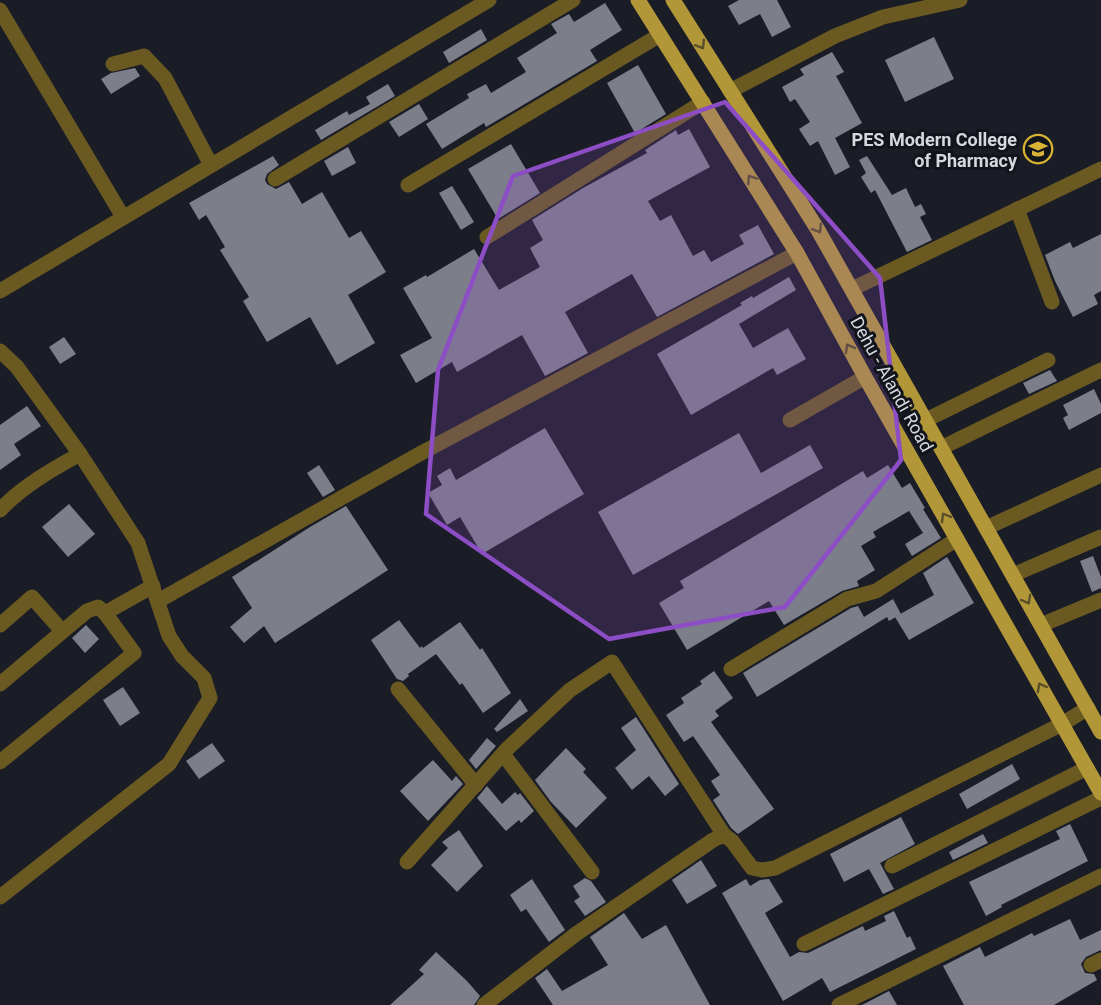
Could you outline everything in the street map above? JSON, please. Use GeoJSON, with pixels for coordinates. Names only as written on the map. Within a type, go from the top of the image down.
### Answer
{"type":"FeatureCollection","features":[{"type":"Feature","properties":{"kind":"main road","name":"Dehu - Alandi Road"},"geometry":{"type":"LineString","coordinates":[[638,0],[796,253],[1101,793]]}},
{"type":"Feature","properties":{"kind":"main road","name":"Dehu - Alandi Road"},"geometry":{"type":"LineString","coordinates":[[673,0],[818,230],[1101,732]]}},
{"type":"Feature","properties":{"kind":"street"},"geometry":{"type":"LineString","coordinates":[[0,291],[489,0]]}},
{"type":"Feature","properties":{"kind":"street"},"geometry":{"type":"LineString","coordinates":[[275,179],[573,0]]}},
{"type":"Feature","properties":{"kind":"street"},"geometry":{"type":"LineString","coordinates":[[730,91],[835,36],[901,13],[960,0]]}},
{"type":"Feature","properties":{"kind":"street"},"geometry":{"type":"LineString","coordinates":[[0,10],[123,217]]}},
{"type":"Feature","properties":{"kind":"street"},"geometry":{"type":"LineString","coordinates":[[408,185],[660,35]]}},
{"type":"Feature","properties":{"kind":"street"},"geometry":{"type":"LineString","coordinates":[[113,64],[144,56],[165,78],[211,165]]}},
{"type":"Feature","properties":{"kind":"street"},"geometry":{"type":"LineString","coordinates":[[487,237],[703,102]]}},
{"type":"Feature","properties":{"kind":"street"},"geometry":{"type":"LineString","coordinates":[[852,290],[1101,169]]}},
{"type":"Feature","properties":{"kind":"street"},"geometry":{"type":"LineString","coordinates":[[1017,209],[1052,302]]}},
{"type":"Feature","properties":{"kind":"street"},"geometry":{"type":"LineString","coordinates":[[105,613],[156,594],[796,253]]}},
{"type":"Feature","properties":{"kind":"street"},"geometry":{"type":"LineString","coordinates":[[0,351],[17,367],[80,454],[138,543],[168,636],[182,656],[204,678],[210,698],[168,764],[0,897]]}},
{"type":"Feature","properties":{"kind":"street"},"geometry":{"type":"LineString","coordinates":[[926,420],[1048,360]]}},
{"type":"Feature","properties":{"kind":"street"},"geometry":{"type":"LineString","coordinates":[[941,448],[1101,370]]}},
{"type":"Feature","properties":{"kind":"street"},"geometry":{"type":"LineString","coordinates":[[790,420],[865,377]]}},
{"type":"Feature","properties":{"kind":"street"},"geometry":{"type":"LineString","coordinates":[[0,510],[13,496],[80,454]]}},
{"type":"Feature","properties":{"kind":"street"},"geometry":{"type":"LineString","coordinates":[[986,528],[1101,474]]}},
{"type":"Feature","properties":{"kind":"street"},"geometry":{"type":"LineString","coordinates":[[1013,576],[1101,537]]}},
{"type":"Feature","properties":{"kind":"street"},"geometry":{"type":"LineString","coordinates":[[731,669],[847,599],[876,591],[957,539]]}},
{"type":"Feature","properties":{"kind":"street"},"geometry":{"type":"LineString","coordinates":[[0,625],[32,597],[62,632]]}},
{"type":"Feature","properties":{"kind":"street"},"geometry":{"type":"LineString","coordinates":[[1041,625],[1101,600]]}},
{"type":"Feature","properties":{"kind":"street"},"geometry":{"type":"LineString","coordinates":[[0,684],[87,611],[98,607],[105,613],[134,653],[0,762]]}},
{"type":"Feature","properties":{"kind":"street"},"geometry":{"type":"LineString","coordinates":[[406,862],[503,754],[570,690],[612,662],[724,835],[732,841],[752,868],[762,870],[775,868],[1062,724],[1088,708]]}},
{"type":"Feature","properties":{"kind":"street"},"geometry":{"type":"LineString","coordinates":[[398,689],[476,784]]}},
{"type":"Feature","properties":{"kind":"street"},"geometry":{"type":"LineString","coordinates":[[503,754],[592,872]]}},
{"type":"Feature","properties":{"kind":"street"},"geometry":{"type":"LineString","coordinates":[[892,866],[1087,768]]}},
{"type":"Feature","properties":{"kind":"street"},"geometry":{"type":"LineString","coordinates":[[804,944],[1101,798]]}},
{"type":"Feature","properties":{"kind":"street"},"geometry":{"type":"LineString","coordinates":[[484,1005],[576,934],[713,840],[724,835]]}},
{"type":"Feature","properties":{"kind":"street"},"geometry":{"type":"LineString","coordinates":[[839,1005],[1101,876]]}},
{"type":"Feature","properties":{"kind":"highlighted area"},"geometry":{"type":"Polygon","coordinates":[[[725,102],[880,278],[901,460],[785,607],[609,639],[426,514],[438,370],[513,176],[725,102]]]}},
{"type":"Feature","properties":{"kind":"building"},"geometry":{"type":"Polygon","coordinates":[[[739,0],[777,0],[791,27],[772,37],[760,14],[739,25],[728,6],[739,0]]]}},
{"type":"Feature","properties":{"kind":"building"},"geometry":{"type":"Polygon","coordinates":[[[605,3],[622,30],[590,50],[597,61],[486,127],[484,123],[442,149],[426,124],[469,98],[467,94],[486,84],[491,93],[526,72],[517,58],[557,33],[551,24],[569,14],[574,22],[605,3]]]}},
{"type":"Feature","properties":{"kind":"building"},"geometry":{"type":"Polygon","coordinates":[[[481,29],[487,40],[449,63],[443,52],[481,29]]]}},
{"type":"Feature","properties":{"kind":"building"},"geometry":{"type":"Polygon","coordinates":[[[934,37],[954,79],[905,102],[885,60],[934,37]]]}},
{"type":"Feature","properties":{"kind":"building"},"geometry":{"type":"Polygon","coordinates":[[[832,52],[844,72],[836,76],[862,123],[835,138],[850,167],[835,175],[818,141],[810,146],[799,129],[810,122],[795,99],[790,102],[782,87],[804,75],[800,69],[832,52]]]}},
{"type":"Feature","properties":{"kind":"building"},"geometry":{"type":"Polygon","coordinates":[[[638,65],[666,114],[635,133],[607,83],[638,65]]]}},
{"type":"Feature","properties":{"kind":"building"},"geometry":{"type":"Polygon","coordinates":[[[135,68],[140,76],[111,94],[101,79],[111,73],[135,68]]]}},
{"type":"Feature","properties":{"kind":"building"},"geometry":{"type":"Polygon","coordinates":[[[388,84],[395,96],[321,140],[315,130],[347,111],[349,115],[370,104],[366,97],[388,84]]]}},
{"type":"Feature","properties":{"kind":"building"},"geometry":{"type":"Polygon","coordinates":[[[419,104],[428,119],[399,137],[389,122],[419,104]]]}},
{"type":"Feature","properties":{"kind":"building"},"geometry":{"type":"Polygon","coordinates":[[[689,129],[710,167],[648,201],[660,221],[671,215],[693,256],[704,250],[711,262],[744,244],[739,235],[758,225],[774,254],[657,317],[632,274],[565,312],[588,353],[545,376],[522,335],[457,372],[452,362],[416,383],[400,355],[432,338],[403,288],[426,275],[427,277],[474,249],[499,290],[540,267],[530,248],[543,240],[532,220],[583,188],[647,153],[645,150],[676,130],[678,135],[689,129]]]}},
{"type":"Feature","properties":{"kind":"building"},"geometry":{"type":"Polygon","coordinates":[[[511,144],[540,193],[498,219],[468,169],[511,144]]]}},
{"type":"Feature","properties":{"kind":"building"},"geometry":{"type":"Polygon","coordinates":[[[348,147],[356,163],[332,176],[324,161],[348,147]]]}},
{"type":"Feature","properties":{"kind":"building"},"geometry":{"type":"Polygon","coordinates":[[[273,156],[279,165],[267,174],[265,180],[267,184],[276,189],[289,182],[302,204],[322,192],[349,238],[361,231],[386,272],[348,295],[375,343],[337,365],[310,317],[267,342],[243,301],[249,297],[220,250],[225,247],[206,215],[199,220],[189,203],[273,156]]]}},
{"type":"Feature","properties":{"kind":"building"},"geometry":{"type":"Polygon","coordinates":[[[867,156],[892,195],[906,188],[915,207],[921,204],[926,214],[920,217],[932,240],[907,252],[875,190],[871,193],[861,177],[866,173],[859,160],[867,156]]]}},
{"type":"Feature","properties":{"kind":"building"},"geometry":{"type":"Polygon","coordinates":[[[452,186],[474,222],[461,230],[439,193],[452,186]]]}},
{"type":"Feature","properties":{"kind":"building"},"geometry":{"type":"Polygon","coordinates":[[[1101,234],[1101,291],[1094,295],[1098,304],[1073,317],[1045,255],[1070,242],[1073,248],[1101,234]]]}},
{"type":"Feature","properties":{"kind":"building"},"geometry":{"type":"Polygon","coordinates":[[[789,277],[796,290],[739,324],[753,348],[788,328],[806,359],[777,375],[773,368],[691,415],[657,354],[742,305],[740,303],[752,296],[753,298],[789,277]]]}},
{"type":"Feature","properties":{"kind":"building"},"geometry":{"type":"Polygon","coordinates":[[[64,337],[76,354],[60,364],[49,347],[64,337]]]}},
{"type":"Feature","properties":{"kind":"building"},"geometry":{"type":"Polygon","coordinates":[[[1050,370],[1057,381],[1029,394],[1023,383],[1050,370]]]}},
{"type":"Feature","properties":{"kind":"building"},"geometry":{"type":"Polygon","coordinates":[[[1094,389],[1101,404],[1101,413],[1069,430],[1063,418],[1068,415],[1063,405],[1094,389]]]}},
{"type":"Feature","properties":{"kind":"building"},"geometry":{"type":"Polygon","coordinates":[[[27,406],[41,426],[14,444],[21,455],[0,470],[0,425],[27,406]]]}},
{"type":"Feature","properties":{"kind":"building"},"geometry":{"type":"Polygon","coordinates":[[[545,428],[584,494],[482,554],[460,517],[447,525],[428,493],[442,485],[437,476],[450,468],[456,480],[545,428]]]}},
{"type":"Feature","properties":{"kind":"building"},"geometry":{"type":"Polygon","coordinates":[[[739,433],[761,473],[810,445],[823,468],[633,575],[598,512],[739,433]]]}},
{"type":"Feature","properties":{"kind":"building"},"geometry":{"type":"Polygon","coordinates":[[[319,465],[335,490],[323,497],[307,473],[319,465]]]}},
{"type":"Feature","properties":{"kind":"building"},"geometry":{"type":"Polygon","coordinates":[[[888,465],[902,488],[910,483],[941,538],[912,556],[905,544],[923,533],[909,511],[873,532],[876,537],[861,546],[875,570],[857,581],[859,586],[842,591],[784,625],[769,601],[687,650],[659,603],[684,588],[680,581],[863,471],[867,478],[888,465]]]}},
{"type":"Feature","properties":{"kind":"building"},"geometry":{"type":"Polygon","coordinates":[[[69,504],[95,534],[68,557],[42,527],[69,504]]]}},
{"type":"Feature","properties":{"kind":"building"},"geometry":{"type":"Polygon","coordinates":[[[346,506],[388,570],[275,643],[264,626],[244,643],[230,627],[252,608],[232,577],[346,506]]]}},
{"type":"Feature","properties":{"kind":"building"},"geometry":{"type":"Polygon","coordinates":[[[1093,556],[1101,577],[1101,588],[1092,592],[1080,561],[1093,556]]]}},
{"type":"Feature","properties":{"kind":"building"},"geometry":{"type":"Polygon","coordinates":[[[947,557],[974,603],[909,640],[895,617],[934,595],[923,573],[947,557]]]}},
{"type":"Feature","properties":{"kind":"building"},"geometry":{"type":"Polygon","coordinates":[[[893,599],[901,614],[889,621],[887,617],[757,697],[743,673],[851,608],[858,606],[864,617],[893,599]]]}},
{"type":"Feature","properties":{"kind":"building"},"geometry":{"type":"Polygon","coordinates":[[[399,620],[420,648],[460,622],[480,650],[482,648],[511,693],[483,713],[462,683],[460,685],[436,654],[408,674],[409,676],[403,681],[397,679],[371,640],[399,620]]]}},
{"type":"Feature","properties":{"kind":"building"},"geometry":{"type":"Polygon","coordinates":[[[86,625],[99,639],[85,653],[72,638],[86,625]]]}},
{"type":"Feature","properties":{"kind":"building"},"geometry":{"type":"Polygon","coordinates":[[[714,671],[733,698],[715,711],[719,716],[711,722],[774,809],[738,834],[731,828],[713,800],[720,795],[711,781],[720,775],[693,736],[684,742],[666,715],[684,703],[681,698],[702,684],[700,681],[714,671]]]}},
{"type":"Feature","properties":{"kind":"building"},"geometry":{"type":"Polygon","coordinates":[[[123,687],[140,713],[120,726],[103,700],[123,687]]]}},
{"type":"Feature","properties":{"kind":"building"},"geometry":{"type":"Polygon","coordinates":[[[520,699],[528,711],[497,732],[494,729],[520,699]]]}},
{"type":"Feature","properties":{"kind":"building"},"geometry":{"type":"Polygon","coordinates":[[[636,717],[679,784],[665,796],[649,776],[632,790],[615,768],[636,750],[621,728],[636,717]]]}},
{"type":"Feature","properties":{"kind":"building"},"geometry":{"type":"Polygon","coordinates":[[[487,738],[496,746],[476,769],[469,760],[487,738]]]}},
{"type":"Feature","properties":{"kind":"building"},"geometry":{"type":"Polygon","coordinates":[[[212,743],[225,761],[199,779],[186,761],[212,743]]]}},
{"type":"Feature","properties":{"kind":"building"},"geometry":{"type":"Polygon","coordinates":[[[566,748],[586,769],[583,772],[607,798],[576,828],[551,802],[535,780],[566,748]]]}},
{"type":"Feature","properties":{"kind":"building"},"geometry":{"type":"Polygon","coordinates":[[[433,760],[452,781],[456,776],[463,784],[428,821],[400,791],[433,760]]]}},
{"type":"Feature","properties":{"kind":"building"},"geometry":{"type":"Polygon","coordinates":[[[1012,764],[1020,779],[967,809],[959,794],[1012,764]]]}},
{"type":"Feature","properties":{"kind":"building"},"geometry":{"type":"Polygon","coordinates":[[[487,786],[502,804],[515,792],[518,795],[520,793],[534,811],[521,823],[519,820],[506,831],[477,798],[487,786]]]}},
{"type":"Feature","properties":{"kind":"building"},"geometry":{"type":"Polygon","coordinates":[[[901,817],[915,844],[880,863],[894,889],[883,894],[869,869],[844,882],[830,854],[901,817]]]}},
{"type":"Feature","properties":{"kind":"building"},"geometry":{"type":"Polygon","coordinates":[[[1070,824],[1088,861],[1001,905],[1002,907],[986,916],[969,882],[1060,839],[1056,831],[1070,824]]]}},
{"type":"Feature","properties":{"kind":"building"},"geometry":{"type":"Polygon","coordinates":[[[459,830],[483,866],[457,892],[431,865],[448,848],[442,842],[459,830]]]}},
{"type":"Feature","properties":{"kind":"building"},"geometry":{"type":"Polygon","coordinates":[[[983,834],[988,843],[953,860],[949,852],[983,834]]]}},
{"type":"Feature","properties":{"kind":"building"},"geometry":{"type":"Polygon","coordinates":[[[701,860],[717,886],[687,904],[672,880],[701,860]]]}},
{"type":"Feature","properties":{"kind":"building"},"geometry":{"type":"Polygon","coordinates":[[[585,878],[591,881],[606,902],[585,916],[574,901],[580,897],[573,886],[585,878]]]}},
{"type":"Feature","properties":{"kind":"building"},"geometry":{"type":"Polygon","coordinates":[[[532,879],[565,930],[549,942],[526,909],[521,912],[510,895],[532,879]]]}},
{"type":"Feature","properties":{"kind":"building"},"geometry":{"type":"Polygon","coordinates":[[[746,879],[750,886],[760,880],[769,879],[783,902],[765,913],[790,957],[799,952],[808,953],[863,926],[865,931],[886,921],[884,916],[894,911],[907,938],[910,936],[916,949],[830,992],[822,978],[783,1001],[722,893],[746,879]]]}},
{"type":"Feature","properties":{"kind":"building"},"geometry":{"type":"Polygon","coordinates":[[[624,913],[642,939],[666,925],[710,1005],[553,1005],[535,978],[547,969],[562,991],[608,965],[590,937],[624,913]]]}},
{"type":"Feature","properties":{"kind":"building"},"geometry":{"type":"Polygon","coordinates":[[[1070,919],[1080,940],[1101,930],[1101,950],[1086,957],[1081,964],[1085,973],[1094,974],[1097,980],[1054,1005],[964,1005],[943,966],[980,947],[985,957],[1032,933],[1034,936],[1070,919]]]}},
{"type":"Feature","properties":{"kind":"building"},"geometry":{"type":"Polygon","coordinates":[[[436,952],[480,996],[474,1005],[390,1005],[424,974],[419,970],[436,952]]]}},
{"type":"Feature","properties":{"kind":"building"},"geometry":{"type":"Polygon","coordinates":[[[889,991],[897,1005],[862,1005],[889,991]]]}},
{"type":"Feature","properties":{"kind":"place","name":"PES Modern College of Pharmacy"},"geometry":{"type":"Point","coordinates":[1038,149]}}]}
